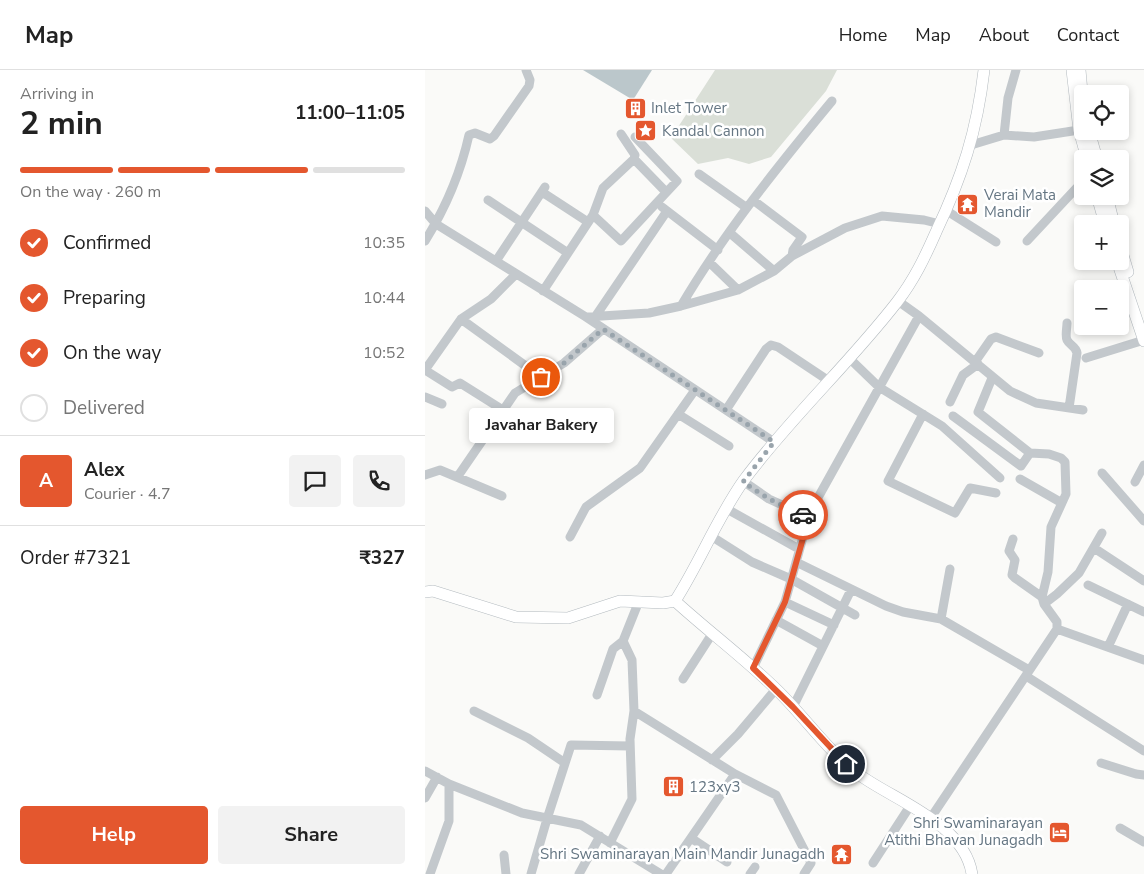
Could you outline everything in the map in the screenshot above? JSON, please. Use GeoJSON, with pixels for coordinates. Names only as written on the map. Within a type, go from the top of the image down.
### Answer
{"type":"FeatureCollection","features":[{"type":"Feature","properties":{"kind":"street"},"geometry":{"type":"LineString","coordinates":[[425,241],[436,224],[464,155],[469,134],[473,133],[486,138],[494,136],[529,86],[530,80],[526,70]]}},
{"type":"Feature","properties":{"kind":"street"},"geometry":{"type":"LineString","coordinates":[[675,602],[743,482],[774,442],[898,301],[921,266],[947,211],[971,146],[981,102],[984,70]]}},
{"type":"Feature","properties":{"kind":"street"},"geometry":{"type":"LineString","coordinates":[[1004,135],[1008,98],[1016,70]]}},
{"type":"Feature","properties":{"kind":"street"},"geometry":{"type":"LineString","coordinates":[[1072,70],[1076,85]]}},
{"type":"Feature","properties":{"kind":"street"},"geometry":{"type":"LineString","coordinates":[[1080,70],[1080,85]]}},
{"type":"Feature","properties":{"kind":"street"},"geometry":{"type":"LineString","coordinates":[[681,306],[709,262],[770,175],[832,101]]}},
{"type":"Feature","properties":{"kind":"street"},"geometry":{"type":"LineString","coordinates":[[971,146],[1011,134],[1034,138],[1074,132]]}},
{"type":"Feature","properties":{"kind":"street"},"geometry":{"type":"LineString","coordinates":[[543,291],[590,218],[603,188],[634,160],[635,155],[621,134]]}},
{"type":"Feature","properties":{"kind":"street"},"geometry":{"type":"LineString","coordinates":[[496,261],[544,190],[590,218],[621,241],[677,180],[635,137]]}},
{"type":"Feature","properties":{"kind":"street"},"geometry":{"type":"LineString","coordinates":[[634,160],[667,192]]}},
{"type":"Feature","properties":{"kind":"street"},"geometry":{"type":"LineString","coordinates":[[699,174],[801,237],[793,250],[793,256]]}},
{"type":"Feature","properties":{"kind":"street"},"geometry":{"type":"LineString","coordinates":[[1027,241],[1074,191]]}},
{"type":"Feature","properties":{"kind":"street"},"geometry":{"type":"LineString","coordinates":[[488,200],[568,253]]}},
{"type":"Feature","properties":{"kind":"street"},"geometry":{"type":"LineString","coordinates":[[657,203],[718,250]]}},
{"type":"Feature","properties":{"kind":"street"},"geometry":{"type":"LineString","coordinates":[[425,211],[436,224],[543,291],[590,317],[603,329],[774,442]]}},
{"type":"Feature","properties":{"kind":"street"},"geometry":{"type":"LineString","coordinates":[[590,317],[667,211]]}},
{"type":"Feature","properties":{"kind":"street"},"geometry":{"type":"LineString","coordinates":[[947,211],[996,242]]}},
{"type":"Feature","properties":{"kind":"street"},"geometry":{"type":"LineString","coordinates":[[590,317],[649,314],[738,290],[774,271],[793,256],[845,228],[882,216],[924,220],[941,224]]}},
{"type":"Feature","properties":{"kind":"street"},"geometry":{"type":"LineString","coordinates":[[729,233],[774,271]]}},
{"type":"Feature","properties":{"kind":"street"},"geometry":{"type":"LineString","coordinates":[[709,262],[738,290]]}},
{"type":"Feature","properties":{"kind":"street"},"geometry":{"type":"LineString","coordinates":[[1122,270],[1144,322]]}},
{"type":"Feature","properties":{"kind":"street"},"geometry":{"type":"LineString","coordinates":[[1086,358],[1144,341],[1124,270]]}},
{"type":"Feature","properties":{"kind":"street"},"geometry":{"type":"LineString","coordinates":[[503,410],[459,383],[452,387],[425,370],[461,319],[491,299],[516,274]]}},
{"type":"Feature","properties":{"kind":"street"},"geometry":{"type":"LineString","coordinates":[[898,301],[1010,391],[1036,403],[1083,410]]}},
{"type":"Feature","properties":{"kind":"street"},"geometry":{"type":"LineString","coordinates":[[753,668],[785,602],[809,517],[919,316]]}},
{"type":"Feature","properties":{"kind":"street"},"geometry":{"type":"LineString","coordinates":[[461,319],[541,377]]}},
{"type":"Feature","properties":{"kind":"street"},"geometry":{"type":"LineString","coordinates":[[1067,323],[1068,341],[1076,349],[1077,353],[1069,408]]}},
{"type":"Feature","properties":{"kind":"street"},"geometry":{"type":"LineString","coordinates":[[458,476],[515,393],[564,363],[603,329]]}},
{"type":"Feature","properties":{"kind":"street"},"geometry":{"type":"LineString","coordinates":[[950,402],[963,375],[976,363],[991,339],[996,336],[1039,353]]}},
{"type":"Feature","properties":{"kind":"street"},"geometry":{"type":"LineString","coordinates":[[726,410],[766,349],[771,345],[778,347],[829,381]]}},
{"type":"Feature","properties":{"kind":"street"},"geometry":{"type":"LineString","coordinates":[[849,358],[879,387],[942,426],[1000,478]]}},
{"type":"Feature","properties":{"kind":"street"},"geometry":{"type":"LineString","coordinates":[[992,378],[978,412],[1030,453],[1049,454],[1061,458],[1065,462],[1066,494],[1051,527],[1048,572],[1043,600]]}},
{"type":"Feature","properties":{"kind":"street"},"geometry":{"type":"LineString","coordinates":[[570,536],[585,507],[640,468],[695,390]]}},
{"type":"Feature","properties":{"kind":"street"},"geometry":{"type":"LineString","coordinates":[[425,397],[442,404]]}},
{"type":"Feature","properties":{"kind":"street"},"geometry":{"type":"LineString","coordinates":[[678,414],[729,446]]}},
{"type":"Feature","properties":{"kind":"street"},"geometry":{"type":"LineString","coordinates":[[923,414],[888,481],[955,513],[970,488],[996,493]]}},
{"type":"Feature","properties":{"kind":"street"},"geometry":{"type":"LineString","coordinates":[[953,416],[1021,466],[1030,453]]}},
{"type":"Feature","properties":{"kind":"street"},"geometry":{"type":"LineString","coordinates":[[1135,482],[1144,465]]}},
{"type":"Feature","properties":{"kind":"street"},"geometry":{"type":"LineString","coordinates":[[425,475],[440,470],[502,496]]}},
{"type":"Feature","properties":{"kind":"street"},"geometry":{"type":"LineString","coordinates":[[1102,473],[1144,521]]}},
{"type":"Feature","properties":{"kind":"street"},"geometry":{"type":"LineString","coordinates":[[1020,479],[1062,503]]}},
{"type":"Feature","properties":{"kind":"street"},"geometry":{"type":"LineString","coordinates":[[743,482],[769,499],[809,517]]}},
{"type":"Feature","properties":{"kind":"street"},"geometry":{"type":"LineString","coordinates":[[727,508],[799,549]]}},
{"type":"Feature","properties":{"kind":"street"},"geometry":{"type":"LineString","coordinates":[[1043,600],[1057,594],[1079,573],[1102,533]]}},
{"type":"Feature","properties":{"kind":"street"},"geometry":{"type":"LineString","coordinates":[[711,536],[752,562],[791,579],[855,615]]}},
{"type":"Feature","properties":{"kind":"street"},"geometry":{"type":"LineString","coordinates":[[930,819],[1057,629],[1057,622],[1043,600],[1012,575],[1015,560],[1009,551],[1013,538]]}},
{"type":"Feature","properties":{"kind":"street"},"geometry":{"type":"LineString","coordinates":[[1094,548],[1144,581]]}},
{"type":"Feature","properties":{"kind":"street"},"geometry":{"type":"LineString","coordinates":[[796,562],[851,590],[903,612],[941,619],[1027,673],[1144,751]]}},
{"type":"Feature","properties":{"kind":"street"},"geometry":{"type":"LineString","coordinates":[[941,619],[950,569]]}},
{"type":"Feature","properties":{"kind":"street"},"geometry":{"type":"LineString","coordinates":[[1088,584],[1144,612]]}},
{"type":"Feature","properties":{"kind":"street"},"geometry":{"type":"LineString","coordinates":[[793,707],[851,590]]}},
{"type":"Feature","properties":{"kind":"street"},"geometry":{"type":"LineString","coordinates":[[425,592],[433,591],[516,617],[568,618],[620,601],[675,602],[753,668],[793,707],[846,764],[862,777],[930,819],[956,840],[967,856],[971,874]]}},
{"type":"Feature","properties":{"kind":"street"},"geometry":{"type":"LineString","coordinates":[[597,694],[613,649],[623,641],[639,601]]}},
{"type":"Feature","properties":{"kind":"street"},"geometry":{"type":"LineString","coordinates":[[785,602],[833,625]]}},
{"type":"Feature","properties":{"kind":"street"},"geometry":{"type":"LineString","coordinates":[[1109,647],[1128,604]]}},
{"type":"Feature","properties":{"kind":"street"},"geometry":{"type":"LineString","coordinates":[[776,620],[823,646]]}},
{"type":"Feature","properties":{"kind":"street"},"geometry":{"type":"LineString","coordinates":[[1057,629],[1144,660]]}},
{"type":"Feature","properties":{"kind":"street"},"geometry":{"type":"LineString","coordinates":[[683,679],[712,634]]}},
{"type":"Feature","properties":{"kind":"street"},"geometry":{"type":"LineString","coordinates":[[610,843],[632,799],[630,746],[634,711],[632,660],[623,641]]}},
{"type":"Feature","properties":{"kind":"street"},"geometry":{"type":"LineString","coordinates":[[712,760],[738,734],[775,689]]}},
{"type":"Feature","properties":{"kind":"street"},"geometry":{"type":"LineString","coordinates":[[634,711],[735,774],[776,795],[811,863],[804,874]]}},
{"type":"Feature","properties":{"kind":"street"},"geometry":{"type":"LineString","coordinates":[[474,712],[528,738],[565,763]]}},
{"type":"Feature","properties":{"kind":"street"},"geometry":{"type":"LineString","coordinates":[[531,874],[571,745],[630,746]]}},
{"type":"Feature","properties":{"kind":"street"},"geometry":{"type":"LineString","coordinates":[[1101,763],[1144,775]]}},
{"type":"Feature","properties":{"kind":"street"},"geometry":{"type":"LineString","coordinates":[[425,771],[449,784],[522,813],[581,825],[661,874]]}},
{"type":"Feature","properties":{"kind":"street"},"geometry":{"type":"LineString","coordinates":[[666,874],[735,774]]}},
{"type":"Feature","properties":{"kind":"street"},"geometry":{"type":"LineString","coordinates":[[425,798],[437,777]]}},
{"type":"Feature","properties":{"kind":"street"},"geometry":{"type":"LineString","coordinates":[[430,874],[449,821],[449,784]]}},
{"type":"Feature","properties":{"kind":"street"},"geometry":{"type":"LineString","coordinates":[[873,863],[910,806]]}},
{"type":"Feature","properties":{"kind":"street"},"geometry":{"type":"LineString","coordinates":[[1120,828],[1144,842]]}},
{"type":"Feature","properties":{"kind":"street"},"geometry":{"type":"LineString","coordinates":[[579,874],[600,836]]}},
{"type":"Feature","properties":{"kind":"street"},"geometry":{"type":"LineString","coordinates":[[691,838],[727,862]]}},
{"type":"Feature","properties":{"kind":"street"},"geometry":{"type":"LineString","coordinates":[[504,856],[506,874]]}},
{"type":"Feature","properties":{"kind":"shaded area"},"geometry":{"type":"Polygon","coordinates":[[[583,70],[652,70],[633,100],[583,70]]]}},
{"type":"Feature","properties":{"kind":"shaded area"},"geometry":{"type":"Polygon","coordinates":[[[715,70],[837,70],[826,91],[771,157],[749,164],[728,158],[698,164],[671,138],[715,70]]]}},
{"type":"Feature","properties":{"kind":"way so far"},"geometry":{"type":"LineString","coordinates":[[541,377],[564,363],[603,329],[774,442],[743,482],[769,499],[803,515]]}},
{"type":"Feature","properties":{"kind":"place","name":"Inlet Tower"},"geometry":{"type":"Point","coordinates":[635,108]}},
{"type":"Feature","properties":{"kind":"place","name":"Kandal Cannon"},"geometry":{"type":"Point","coordinates":[646,131]}},
{"type":"Feature","properties":{"kind":"place","name":"Verai Mata Mandir"},"geometry":{"type":"Point","coordinates":[968,204]}},
{"type":"Feature","properties":{"kind":"place","name":"Javahar Bakery"},"geometry":{"type":"Point","coordinates":[541,377]}},
{"type":"Feature","properties":{"kind":"place","name":"123xy3"},"geometry":{"type":"Point","coordinates":[673,787]}},
{"type":"Feature","properties":{"kind":"place","name":"Shri Swaminarayan Atithi Bhavan Junagadh"},"geometry":{"type":"Point","coordinates":[1059,832]}},
{"type":"Feature","properties":{"kind":"place","name":"Shri Swaminarayan Main Mandir Junagadh"},"geometry":{"type":"Point","coordinates":[841,854]}},
{"type":"Feature","properties":{"kind":"route"},"geometry":{"type":"LineString","coordinates":[[803,515],[809,517],[785,602],[753,668],[793,707],[846,764]]}}]}
